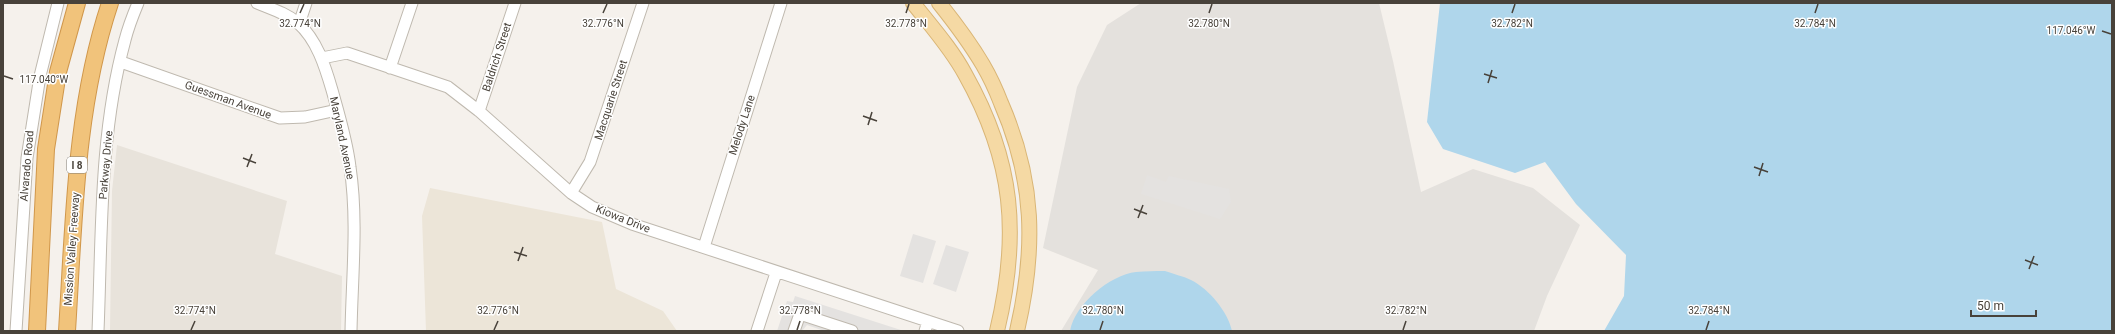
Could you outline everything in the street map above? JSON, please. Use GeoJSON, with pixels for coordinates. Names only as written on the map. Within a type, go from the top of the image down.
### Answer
{"type":"FeatureCollection","features":[{"type":"Feature","properties":{"kind":"highway"},"geometry":{"type":"LineString","coordinates":[[37,331],[46,149],[58,72],[77,3]]}},
{"type":"Feature","properties":{"kind":"highway","name":"Mission Valley Freeway"},"geometry":{"type":"LineString","coordinates":[[67,331],[78,163],[92,71],[110,3]]}},
{"type":"Feature","properties":{"kind":"main road"},"geometry":{"type":"LineString","coordinates":[[913,3],[943,41],[965,74],[995,142],[1005,176],[1010,212],[1010,264],[1006,293],[997,331]]}},
{"type":"Feature","properties":{"kind":"main road"},"geometry":{"type":"LineString","coordinates":[[939,3],[984,65],[1015,134],[1024,169],[1030,212],[1029,255],[1025,298],[1017,331]]}},
{"type":"Feature","properties":{"kind":"street","name":"Alvarado Road"},"geometry":{"type":"LineString","coordinates":[[16,331],[28,151],[40,76],[58,3]]}},
{"type":"Feature","properties":{"kind":"street","name":"Parkway Drive"},"geometry":{"type":"LineString","coordinates":[[98,331],[103,184],[111,106],[125,40],[138,3]]}},
{"type":"Feature","properties":{"kind":"street","name":"Maryland Avenue"},"geometry":{"type":"LineString","coordinates":[[257,3],[284,13],[299,24],[322,58],[338,110],[350,167],[353,210],[351,331]]}},
{"type":"Feature","properties":{"kind":"street"},"geometry":{"type":"LineString","coordinates":[[299,24],[306,3]]}},
{"type":"Feature","properties":{"kind":"street"},"geometry":{"type":"LineString","coordinates":[[390,68],[412,3]]}},
{"type":"Feature","properties":{"kind":"street","name":"Baldrich Street"},"geometry":{"type":"LineString","coordinates":[[479,111],[515,3]]}},
{"type":"Feature","properties":{"kind":"street","name":"Macquarie Street"},"geometry":{"type":"LineString","coordinates":[[571,194],[590,162],[643,3]]}},
{"type":"Feature","properties":{"kind":"street","name":"Melody Lane"},"geometry":{"type":"LineString","coordinates":[[704,247],[780,3]]}},
{"type":"Feature","properties":{"kind":"street","name":"Kiowa Drive"},"geometry":{"type":"LineString","coordinates":[[322,58],[346,53],[448,87],[479,111],[571,194],[592,207],[632,224],[704,247],[927,326],[958,331]]}},
{"type":"Feature","properties":{"kind":"street","name":"Guessman Avenue"},"geometry":{"type":"LineString","coordinates":[[121,62],[280,118],[305,117],[338,110]]}},
{"type":"Feature","properties":{"kind":"street"},"geometry":{"type":"LineString","coordinates":[[757,331],[776,273]]}},
{"type":"Feature","properties":{"kind":"street"},"geometry":{"type":"LineString","coordinates":[[794,331],[800,314],[852,331]]}},
{"type":"Feature","properties":{"kind":"shaded area"},"geometry":{"type":"Polygon","coordinates":[[[1141,3],[1379,3],[1421,192],[1473,169],[1533,188],[1580,225],[1547,296],[1534,331],[1061,331],[1098,270],[1043,248],[1077,87],[1107,25],[1141,3]]]}},
{"type":"Feature","properties":{"kind":"shaded area"},"geometry":{"type":"Polygon","coordinates":[[[117,145],[287,201],[275,254],[342,276],[341,331],[110,331],[112,191],[117,145]]]}},
{"type":"Feature","properties":{"kind":"shaded area"},"geometry":{"type":"Polygon","coordinates":[[[1147,175],[1166,182],[1169,176],[1229,189],[1231,202],[1220,219],[1141,194],[1147,175]]]}},
{"type":"Feature","properties":{"kind":"shaded area"},"geometry":{"type":"Polygon","coordinates":[[[430,188],[602,222],[616,289],[663,311],[677,331],[426,331],[422,216],[430,188]]]}},
{"type":"Feature","properties":{"kind":"shaded area"},"geometry":{"type":"Polygon","coordinates":[[[913,234],[936,241],[923,283],[900,276],[913,234]]]}},
{"type":"Feature","properties":{"kind":"shaded area"},"geometry":{"type":"Polygon","coordinates":[[[946,245],[969,252],[956,292],[933,284],[946,245]]]}},
{"type":"Feature","properties":{"kind":"shaded area"},"geometry":{"type":"Polygon","coordinates":[[[795,296],[904,331],[824,331],[807,325],[802,331],[777,331],[787,301],[793,302],[795,296]]]}},
{"type":"Feature","properties":{"kind":"water"},"geometry":{"type":"Polygon","coordinates":[[[1440,3],[2112,3],[2112,331],[1604,331],[1624,296],[1626,255],[1576,204],[1545,162],[1515,173],[1443,149],[1427,122],[1440,3]]]}},
{"type":"Feature","properties":{"kind":"water"},"geometry":{"type":"Polygon","coordinates":[[[1165,271],[1191,280],[1211,295],[1222,309],[1232,331],[1070,331],[1073,321],[1086,301],[1105,285],[1126,274],[1136,272],[1165,271]]]}}]}
